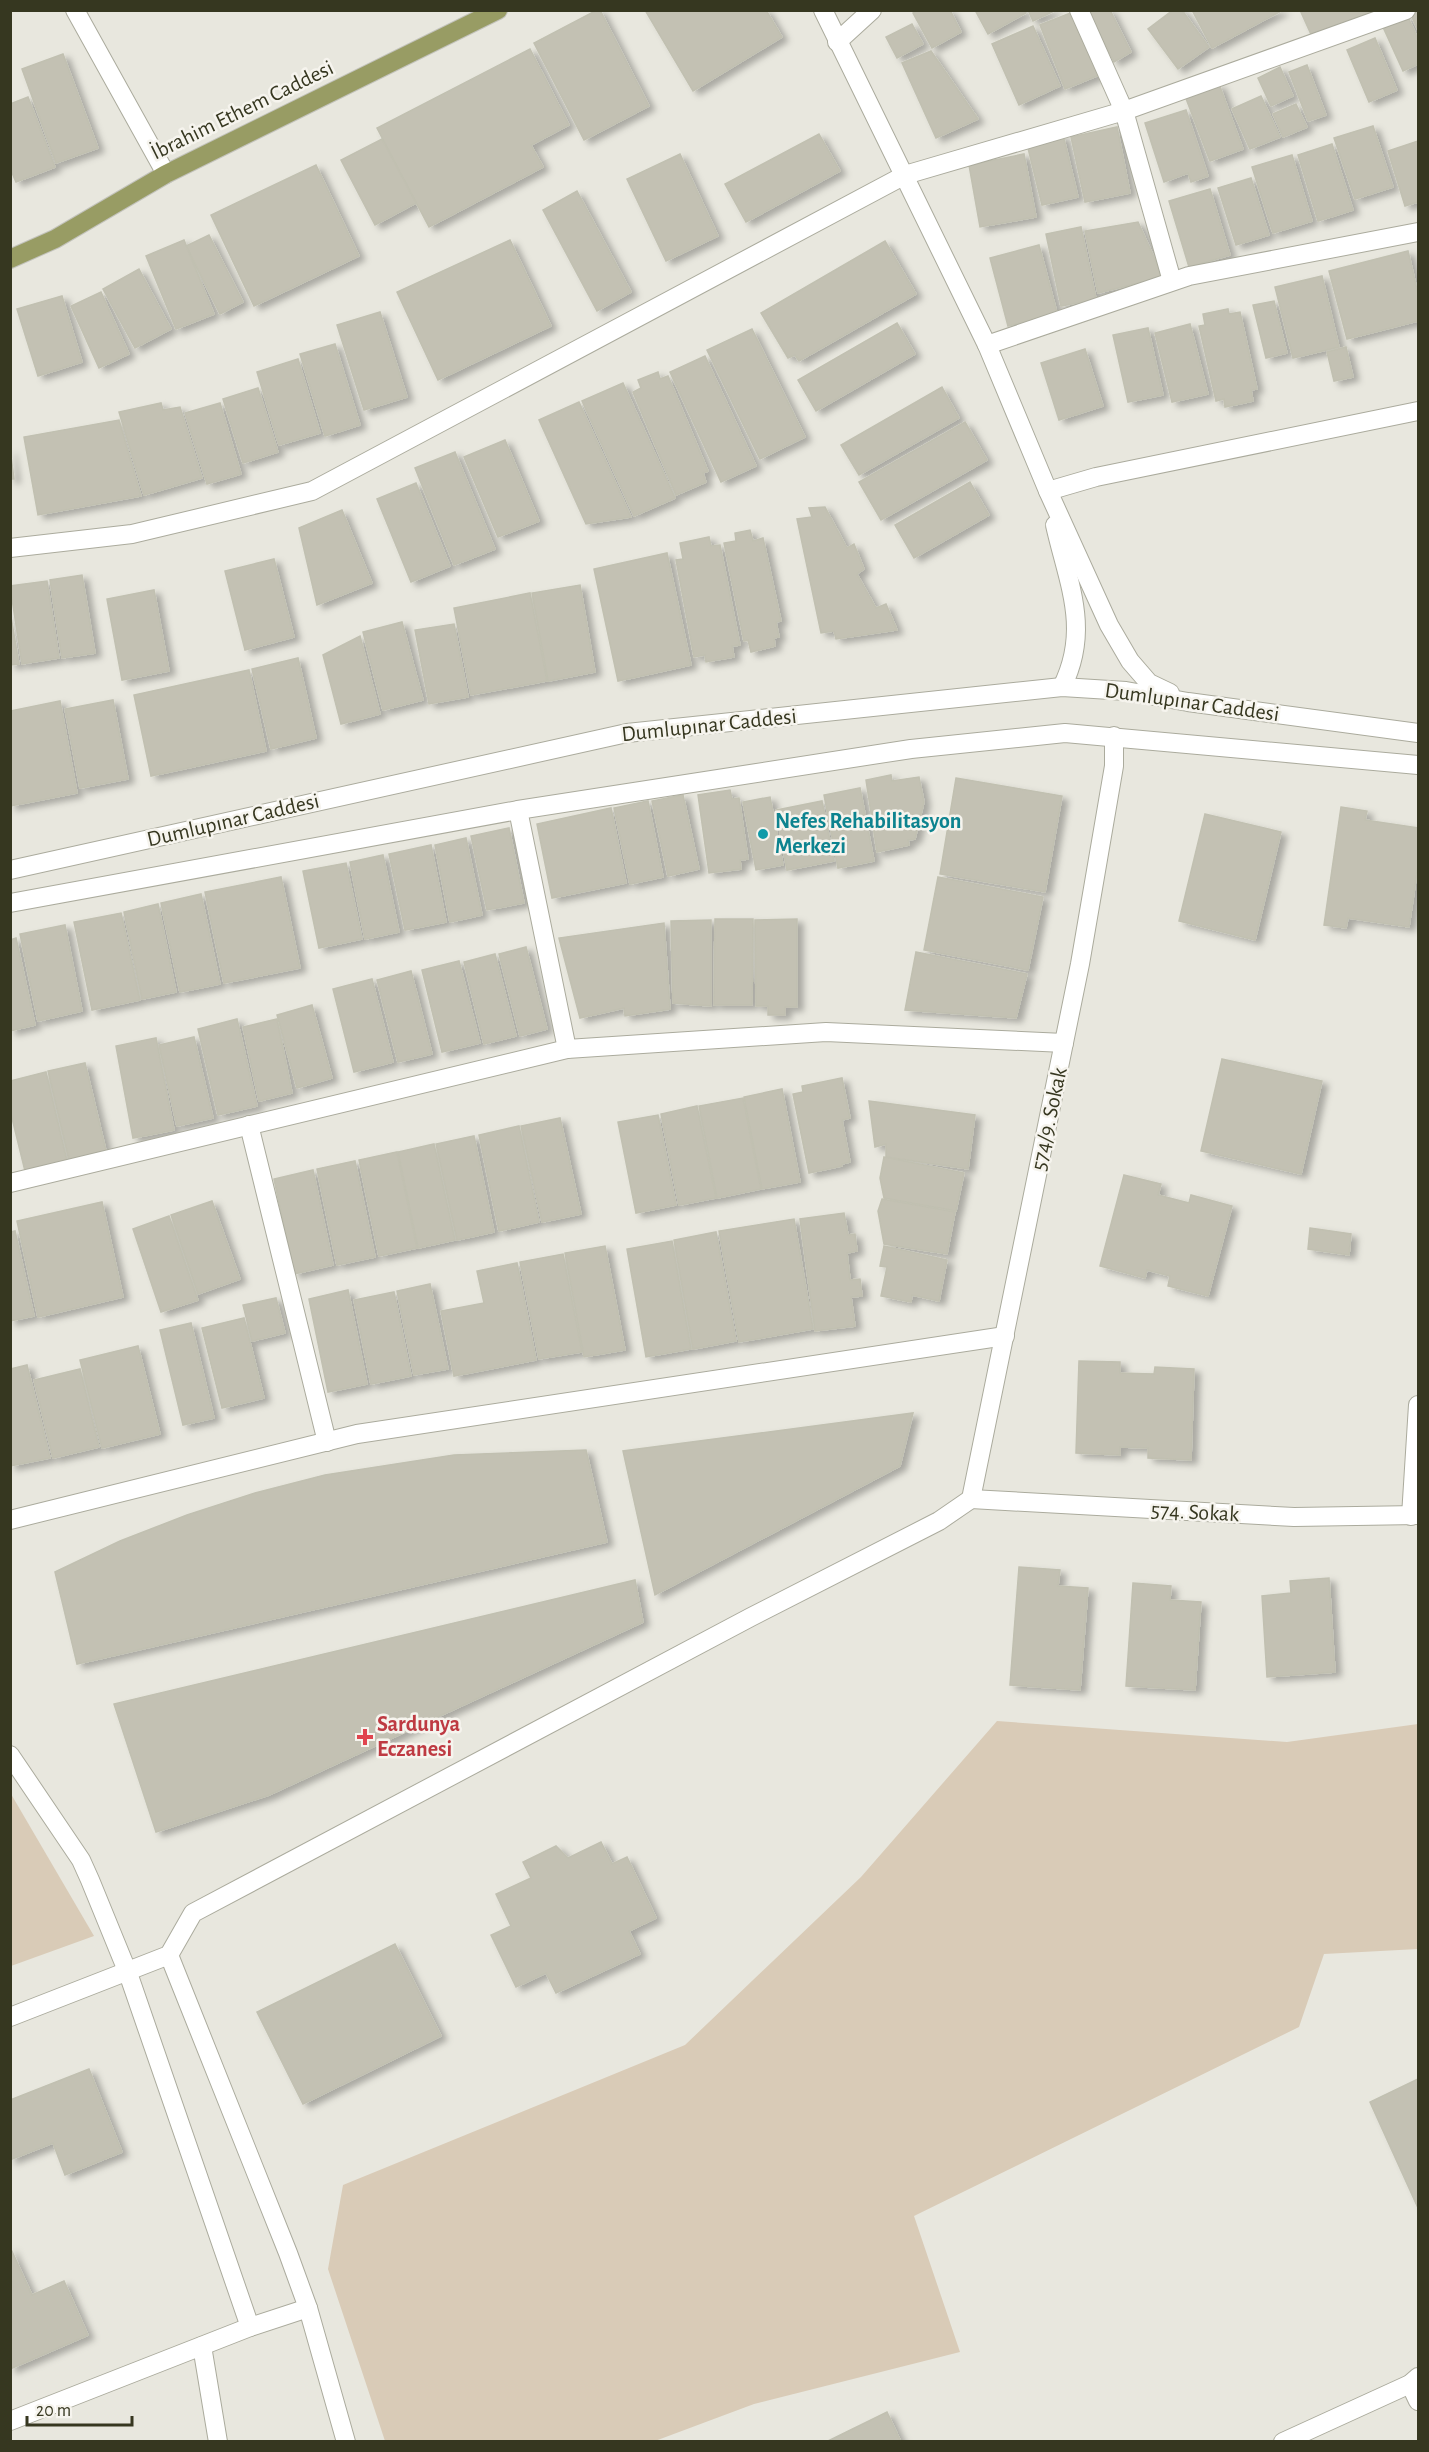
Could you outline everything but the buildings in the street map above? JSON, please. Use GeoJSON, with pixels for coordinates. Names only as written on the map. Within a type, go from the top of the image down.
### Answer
{"type":"FeatureCollection","features":[{"type":"Feature","properties":{"kind":"main road","name":"İbrahim Ethem Caddesi"},"geometry":{"type":"LineString","coordinates":[[10,259],[55,238],[166,174],[498,10]]}},
{"type":"Feature","properties":{"kind":"street"},"geometry":{"type":"LineString","coordinates":[[75,10],[166,174]]}},
{"type":"Feature","properties":{"kind":"street"},"geometry":{"type":"LineString","coordinates":[[823,10],[987,345],[1048,491],[1109,625],[1130,661],[1149,683],[1188,702]]}},
{"type":"Feature","properties":{"kind":"street"},"geometry":{"type":"LineString","coordinates":[[837,42],[872,10]]}},
{"type":"Feature","properties":{"kind":"street"},"geometry":{"type":"LineString","coordinates":[[1079,10],[1124,111],[1172,281]]}},
{"type":"Feature","properties":{"kind":"street"},"geometry":{"type":"LineString","coordinates":[[10,548],[132,534],[312,491],[905,175],[1124,111],[1406,10]]}},
{"type":"Feature","properties":{"kind":"street"},"geometry":{"type":"LineString","coordinates":[[987,345],[1189,276],[1419,232]]}},
{"type":"Feature","properties":{"kind":"street"},"geometry":{"type":"LineString","coordinates":[[1048,491],[1096,477],[1419,411]]}},
{"type":"Feature","properties":{"kind":"street"},"geometry":{"type":"LineString","coordinates":[[1048,491],[1078,621],[1073,666],[1062,687]]}},
{"type":"Feature","properties":{"kind":"street","name":"Dumlupınar Caddesi"},"geometry":{"type":"LineString","coordinates":[[10,870],[627,733],[1062,687],[1126,691],[1188,702],[1419,733]]}},
{"type":"Feature","properties":{"kind":"street","name":"Dumlupınar Caddesi"},"geometry":{"type":"LineString","coordinates":[[10,903],[518,810],[911,748],[1065,733],[1419,765]]}},
{"type":"Feature","properties":{"kind":"street","name":"574/9. Sokak"},"geometry":{"type":"LineString","coordinates":[[971,1499],[1080,964],[1114,766],[1114,736]]}},
{"type":"Feature","properties":{"kind":"street"},"geometry":{"type":"LineString","coordinates":[[518,810],[567,1049]]}},
{"type":"Feature","properties":{"kind":"street"},"geometry":{"type":"LineString","coordinates":[[10,1183],[567,1049],[826,1032],[1064,1043]]}},
{"type":"Feature","properties":{"kind":"street"},"geometry":{"type":"LineString","coordinates":[[249,1125],[327,1442]]}},
{"type":"Feature","properties":{"kind":"street"},"geometry":{"type":"LineString","coordinates":[[10,1520],[357,1434],[1005,1336]]}},
{"type":"Feature","properties":{"kind":"street"},"geometry":{"type":"LineString","coordinates":[[1415,1516],[1419,1405]]}},
{"type":"Feature","properties":{"kind":"street"},"geometry":{"type":"LineString","coordinates":[[10,2016],[128,1973],[169,1955],[194,1913],[730,1628],[939,1521],[971,1499]]}},
{"type":"Feature","properties":{"kind":"street","name":"574. Sokak"},"geometry":{"type":"LineString","coordinates":[[971,1499],[1294,1517],[1415,1516]]}},
{"type":"Feature","properties":{"kind":"street"},"geometry":{"type":"LineString","coordinates":[[10,1755],[81,1860],[128,1973],[250,2327]]}},
{"type":"Feature","properties":{"kind":"street"},"geometry":{"type":"LineString","coordinates":[[169,1955],[308,2308],[346,2442]]}},
{"type":"Feature","properties":{"kind":"street"},"geometry":{"type":"LineString","coordinates":[[10,2421],[250,2327],[308,2308]]}},
{"type":"Feature","properties":{"kind":"street"},"geometry":{"type":"LineString","coordinates":[[202,2346],[219,2442]]}},
{"type":"Feature","properties":{"kind":"street"},"geometry":{"type":"LineString","coordinates":[[1283,2442],[1414,2380],[1419,2401]]}},
{"type":"Feature","properties":{"kind":"shaded area"},"geometry":{"type":"Polygon","coordinates":[[[997,1721],[1287,1742],[1418,1724],[1418,1949],[1324,1954],[1299,2027],[914,2216],[960,2352],[754,2404],[655,2441],[385,2441],[328,2269],[343,2185],[685,2045],[861,1877],[997,1721]]]}},
{"type":"Feature","properties":{"kind":"shaded area"},"geometry":{"type":"Polygon","coordinates":[[[11,1794],[94,1936],[10,1966],[11,1794]]]}},
{"type":"Feature","properties":{"kind":"place","name":"Nefes Rehabilitasyon Merkezi"},"geometry":{"type":"Point","coordinates":[763,834]}},
{"type":"Feature","properties":{"kind":"place","name":"Sardunya Eczanesi"},"geometry":{"type":"Point","coordinates":[365,1737]}}]}
